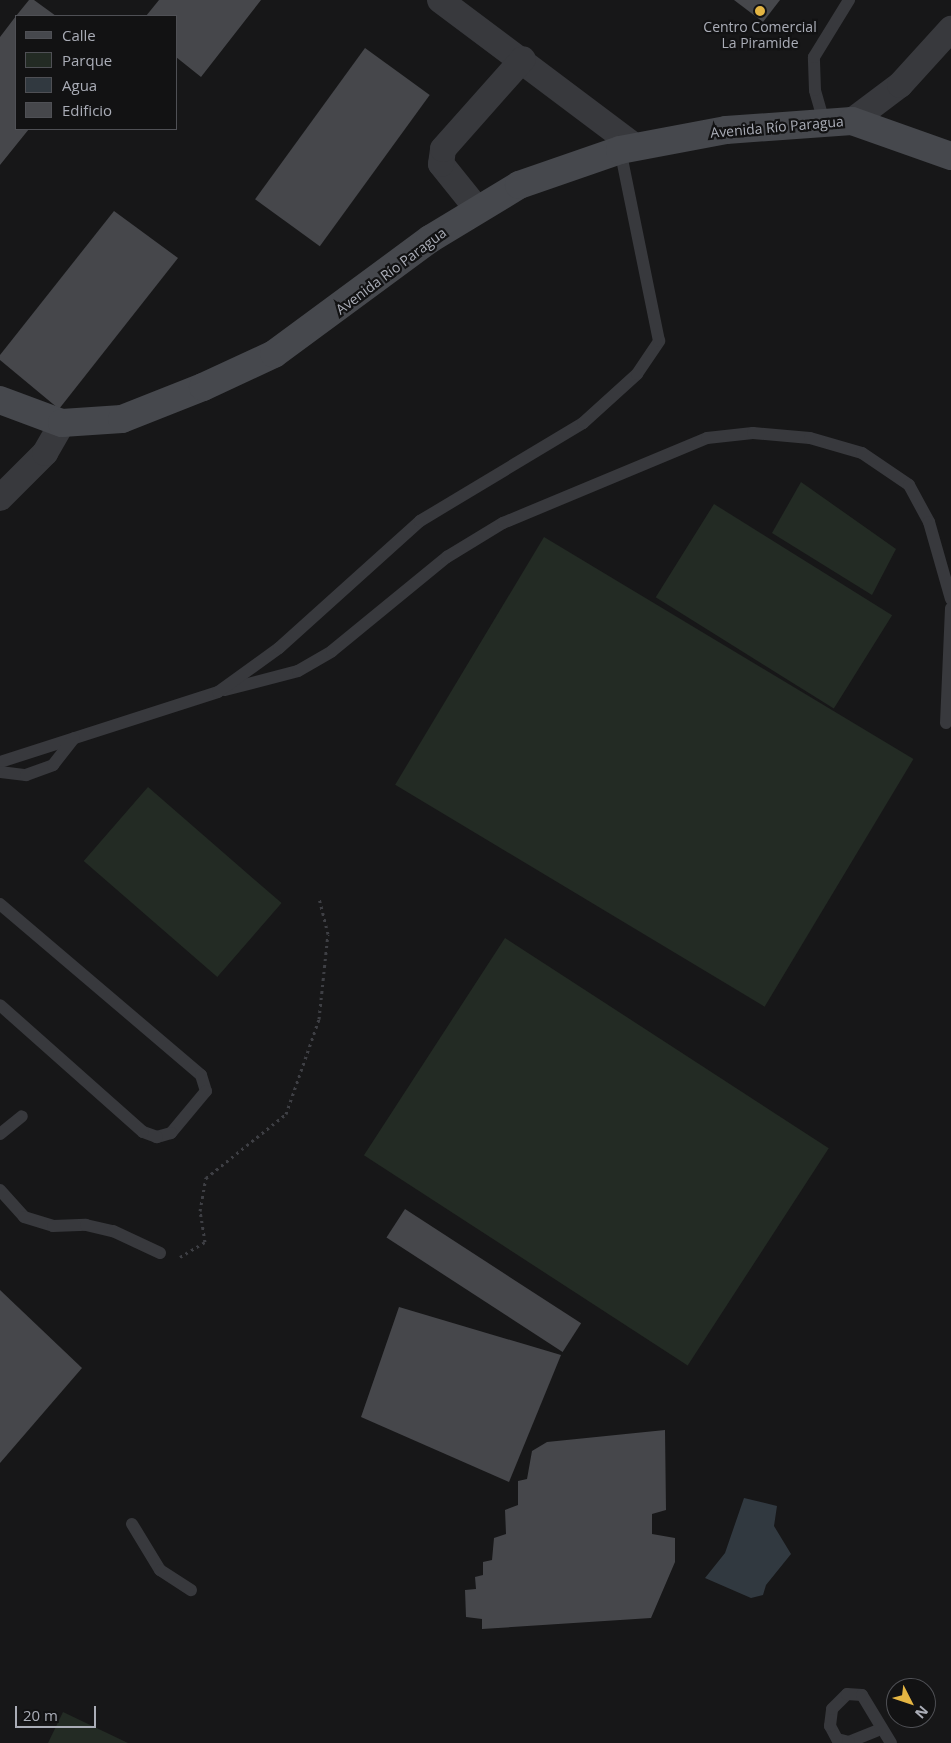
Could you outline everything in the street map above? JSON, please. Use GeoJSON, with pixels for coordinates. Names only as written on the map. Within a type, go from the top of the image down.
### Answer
{"type":"FeatureCollection","features":[{"type":"Feature","properties":{"kind":"main road","name":"Avenida Río Paragua"},"geometry":{"type":"LineString","coordinates":[[0,400],[62,422],[122,419],[274,354],[430,239],[519,185],[628,148],[726,130],[852,121]]}},
{"type":"Feature","properties":{"kind":"main road"},"geometry":{"type":"LineString","coordinates":[[852,121],[951,156]]}},
{"type":"Feature","properties":{"kind":"street"},"geometry":{"type":"LineString","coordinates":[[440,0],[523,59],[628,148]]}},
{"type":"Feature","properties":{"kind":"street"},"geometry":{"type":"LineString","coordinates":[[852,121],[900,85],[951,29]]}},
{"type":"Feature","properties":{"kind":"street"},"geometry":{"type":"LineString","coordinates":[[478,210],[441,164],[443,149],[523,59]]}},
{"type":"Feature","properties":{"kind":"street"},"geometry":{"type":"LineString","coordinates":[[0,498],[45,453],[62,422]]}},
{"type":"Feature","properties":{"kind":"lane"},"geometry":{"type":"LineString","coordinates":[[824,122],[815,90],[814,57],[849,0]]}},
{"type":"Feature","properties":{"kind":"lane"},"geometry":{"type":"LineString","coordinates":[[218,692],[279,648],[420,521],[583,423],[637,374],[659,341],[628,148]]}},
{"type":"Feature","properties":{"kind":"lane"},"geometry":{"type":"LineString","coordinates":[[0,762],[218,692],[298,671],[332,651],[447,556],[503,523],[707,438],[753,433],[810,438],[862,454],[908,485],[929,522],[951,600]]}},
{"type":"Feature","properties":{"kind":"lane"},"geometry":{"type":"LineString","coordinates":[[946,723],[951,608]]}},
{"type":"Feature","properties":{"kind":"lane"},"geometry":{"type":"LineString","coordinates":[[0,772],[26,775],[47,768],[61,758],[74,738]]}},
{"type":"Feature","properties":{"kind":"lane"},"geometry":{"type":"LineString","coordinates":[[0,904],[200,1075],[206,1091],[171,1133],[156,1137],[143,1132],[0,1005]]}},
{"type":"Feature","properties":{"kind":"lane"},"geometry":{"type":"LineString","coordinates":[[0,1134],[22,1116]]}},
{"type":"Feature","properties":{"kind":"lane"},"geometry":{"type":"LineString","coordinates":[[0,1190],[24,1217],[53,1226],[86,1225],[113,1231],[160,1253]]}},
{"type":"Feature","properties":{"kind":"lane"},"geometry":{"type":"LineString","coordinates":[[132,1524],[160,1570],[191,1590]]}},
{"type":"Feature","properties":{"kind":"lane"},"geometry":{"type":"LineString","coordinates":[[881,1729],[892,1743]]}},
{"type":"Feature","properties":{"kind":"path"},"geometry":{"type":"LineString","coordinates":[[173,1261],[205,1242],[200,1211],[206,1178],[286,1114],[319,1020],[328,934],[319,897]]}},
{"type":"Feature","properties":{"kind":"green space"},"geometry":{"type":"Polygon","coordinates":[[[801,482],[896,549],[872,595],[772,533],[801,482]]]}},
{"type":"Feature","properties":{"kind":"green space"},"geometry":{"type":"Polygon","coordinates":[[[714,504],[892,615],[834,709],[656,597],[714,504]]]}},
{"type":"Feature","properties":{"kind":"green space"},"geometry":{"type":"Polygon","coordinates":[[[544,537],[913,759],[765,1007],[395,785],[544,537]]]}},
{"type":"Feature","properties":{"kind":"green space"},"geometry":{"type":"Polygon","coordinates":[[[148,787],[282,903],[217,977],[84,861],[148,787]]]}},
{"type":"Feature","properties":{"kind":"green space"},"geometry":{"type":"Polygon","coordinates":[[[505,938],[829,1148],[688,1365],[364,1155],[505,938]]]}},
{"type":"Feature","properties":{"kind":"green space"},"geometry":{"type":"Polygon","coordinates":[[[63,1712],[128,1743],[48,1743],[63,1712]]]}},
{"type":"Feature","properties":{"kind":"water"},"geometry":{"type":"Polygon","coordinates":[[[744,1498],[777,1506],[774,1526],[791,1554],[766,1585],[763,1595],[751,1598],[705,1578],[725,1553],[744,1498]]]}},
{"type":"Feature","properties":{"kind":"building"},"geometry":{"type":"Polygon","coordinates":[[[29,0],[34,0],[55,15],[17,15],[29,0]]]}},
{"type":"Feature","properties":{"kind":"building"},"geometry":{"type":"Polygon","coordinates":[[[159,0],[261,0],[201,77],[178,59],[178,15],[147,15],[159,0]]]}},
{"type":"Feature","properties":{"kind":"building","name":"Centro Comercial La Piramide"},"geometry":{"type":"Polygon","coordinates":[[[734,0],[780,0],[763,22],[734,0]]]}},
{"type":"Feature","properties":{"kind":"building"},"geometry":{"type":"Polygon","coordinates":[[[15,17],[15,130],[28,130],[0,165],[0,37],[15,17]]]}},
{"type":"Feature","properties":{"kind":"building"},"geometry":{"type":"Polygon","coordinates":[[[365,48],[430,95],[320,246],[255,199],[365,48]]]}},
{"type":"Feature","properties":{"kind":"building"},"geometry":{"type":"Polygon","coordinates":[[[114,211],[178,258],[59,409],[0,360],[0,355],[114,211]]]}},
{"type":"Feature","properties":{"kind":"building"},"geometry":{"type":"Polygon","coordinates":[[[405,1209],[581,1323],[563,1352],[386,1238],[405,1209]]]}},
{"type":"Feature","properties":{"kind":"building"},"geometry":{"type":"Polygon","coordinates":[[[0,1290],[82,1368],[0,1463],[0,1290]]]}},
{"type":"Feature","properties":{"kind":"building"},"geometry":{"type":"Polygon","coordinates":[[[399,1307],[561,1355],[509,1482],[361,1417],[399,1307]]]}},
{"type":"Feature","properties":{"kind":"building"},"geometry":{"type":"Polygon","coordinates":[[[665,1430],[666,1510],[652,1514],[652,1534],[675,1538],[675,1562],[651,1618],[482,1629],[482,1619],[466,1617],[465,1590],[476,1589],[475,1577],[483,1575],[483,1562],[492,1560],[494,1538],[506,1534],[505,1510],[518,1505],[518,1481],[527,1479],[532,1451],[547,1442],[665,1430]]]}},
{"type":"Feature","properties":{"kind":"place","name":"Centro Comercial La Piramide"},"geometry":{"type":"Point","coordinates":[760,11]}}]}
